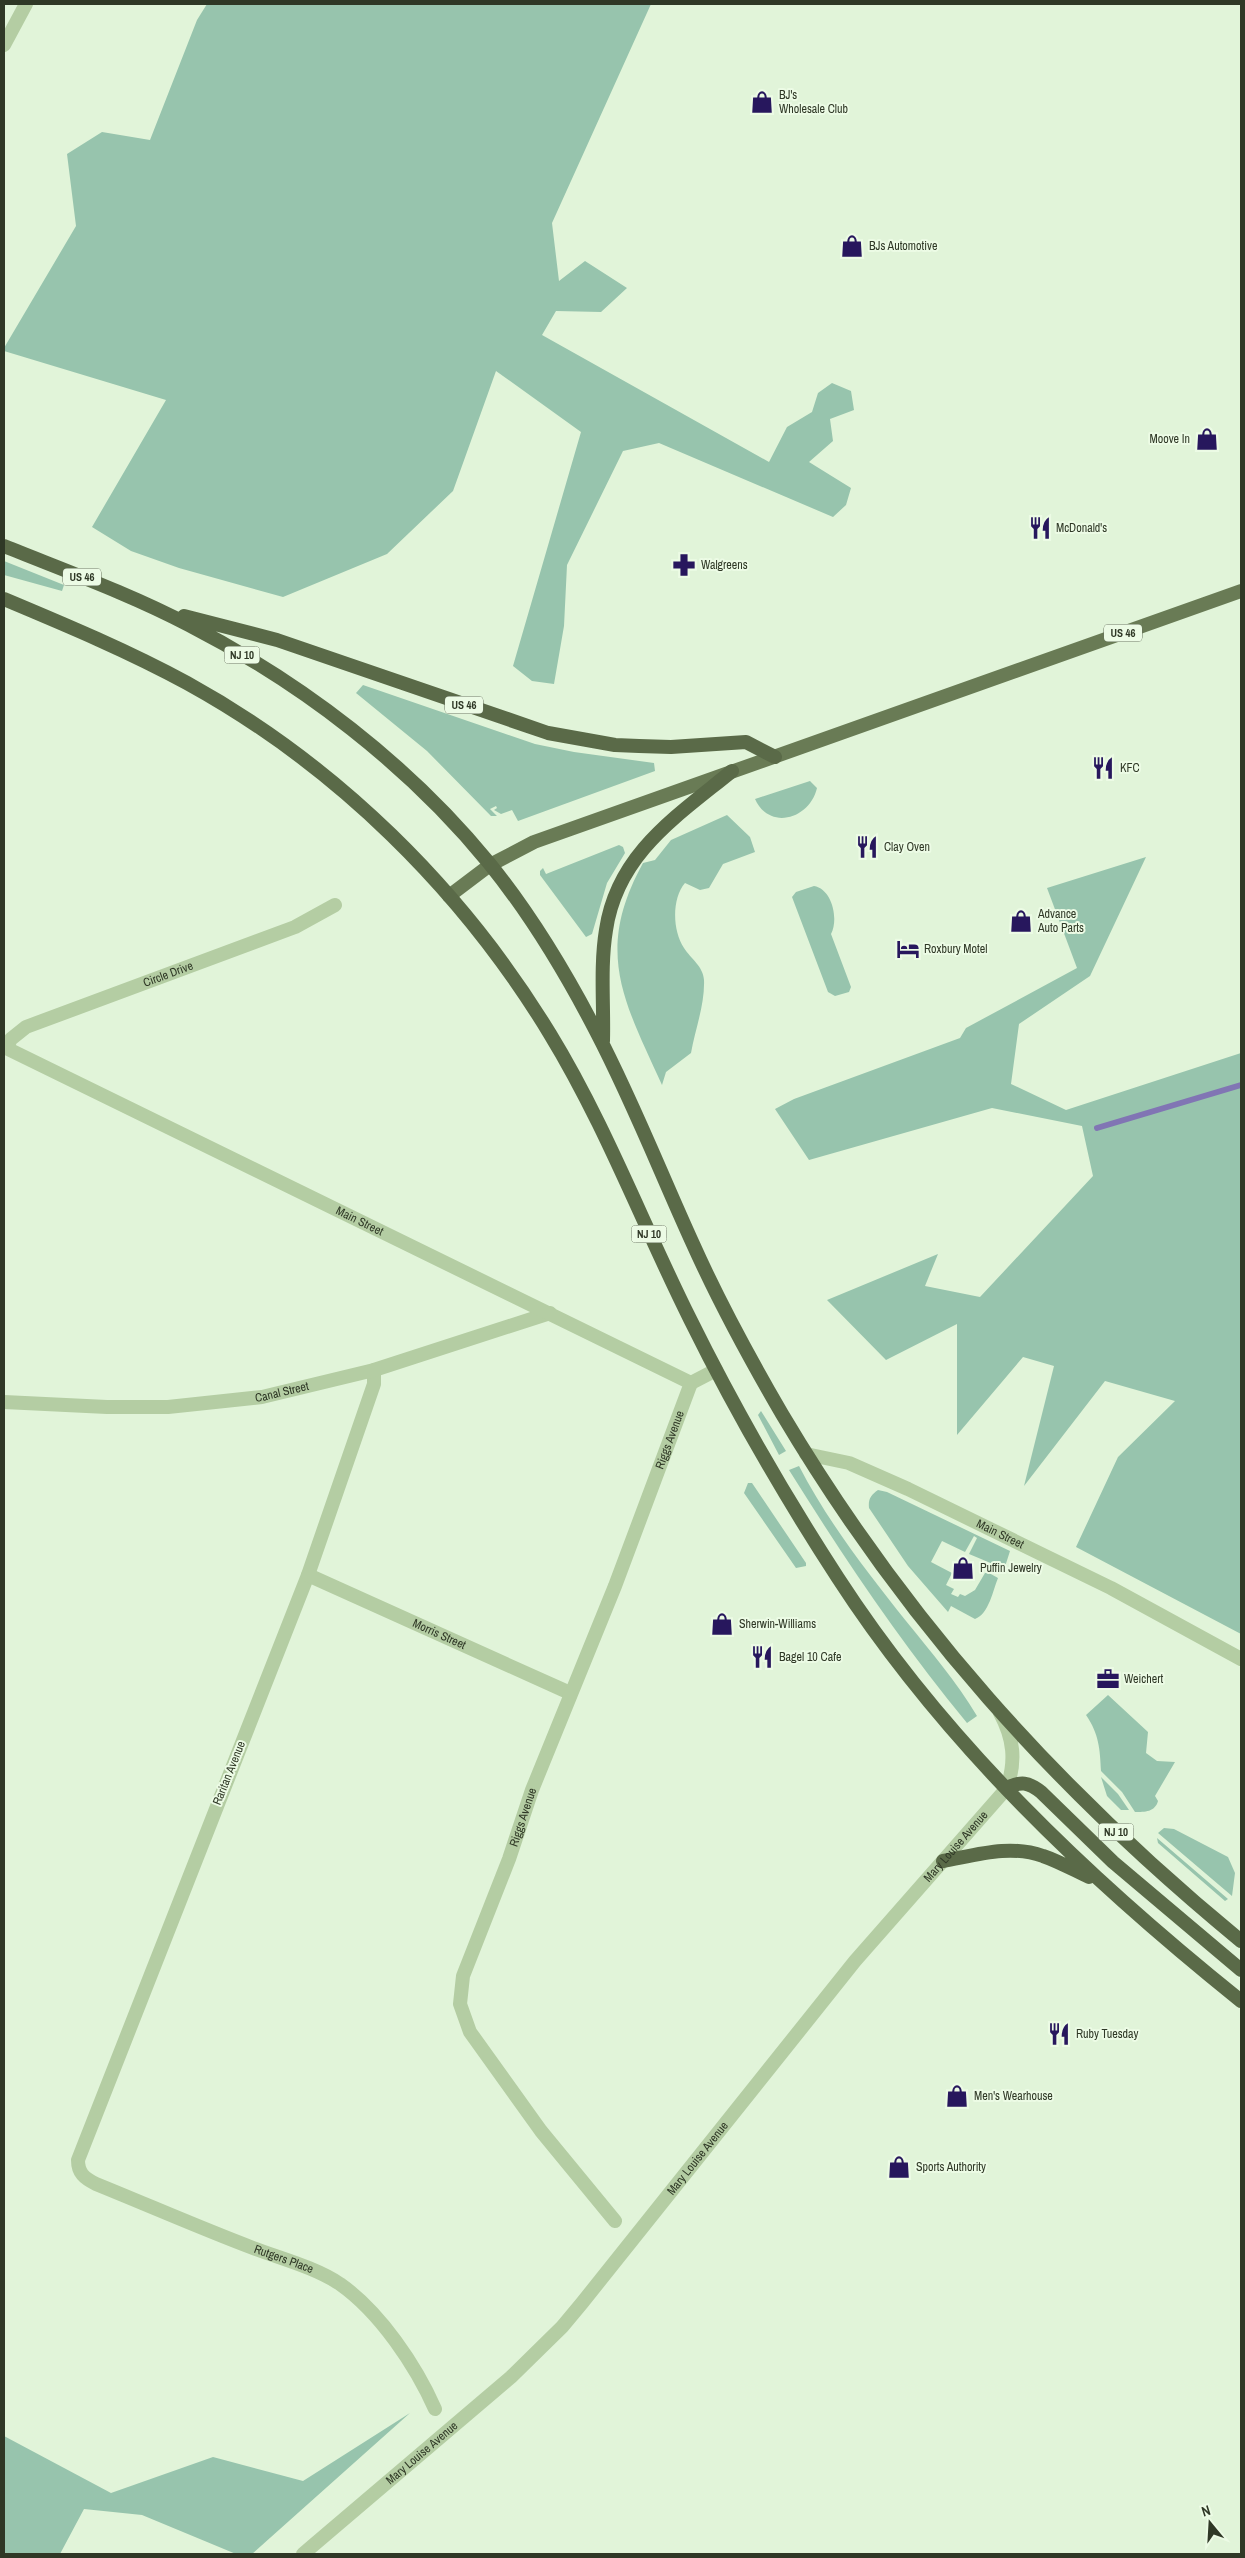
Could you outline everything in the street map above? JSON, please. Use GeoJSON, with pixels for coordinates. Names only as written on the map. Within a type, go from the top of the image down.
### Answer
{"type":"FeatureCollection","features":[{"type":"Feature","properties":{"kind":"highway","name":"US 46"},"geometry":{"type":"LineString","coordinates":[[4,546],[160,610],[277,640],[517,724],[548,733],[615,745],[672,747],[746,742],[775,756]]}},
{"type":"Feature","properties":{"kind":"highway"},"geometry":{"type":"LineString","coordinates":[[4,599],[138,658],[191,685],[257,726],[354,799],[416,859],[449,896]]}},
{"type":"Feature","properties":{"kind":"highway","name":"NJ 10"},"geometry":{"type":"LineString","coordinates":[[160,610],[232,649],[321,707],[382,755],[434,803],[490,865],[535,925],[562,967],[603,1044],[714,1288],[750,1357],[806,1454],[880,1565],[957,1664],[1000,1713],[1077,1794],[1123,1838],[1241,1940]]}},
{"type":"Feature","properties":{"kind":"highway"},"geometry":{"type":"LineString","coordinates":[[603,1044],[605,932],[610,908],[619,886],[637,854],[651,839],[732,772]]}},
{"type":"Feature","properties":{"kind":"highway","name":"NJ 10"},"geometry":{"type":"LineString","coordinates":[[449,896],[508,969],[550,1034],[579,1085],[691,1322],[716,1370],[764,1458],[838,1579],[914,1681],[1006,1788],[1098,1881],[1241,2002]]}},
{"type":"Feature","properties":{"kind":"highway"},"geometry":{"type":"LineString","coordinates":[[1006,1788],[1019,1782],[1031,1785],[1041,1792],[1113,1862],[1241,1970]]}},
{"type":"Feature","properties":{"kind":"highway"},"geometry":{"type":"LineString","coordinates":[[943,1861],[1001,1850],[1015,1850],[1043,1856],[1098,1881]]}},
{"type":"Feature","properties":{"kind":"main road","name":"US 46"},"geometry":{"type":"LineString","coordinates":[[449,896],[490,865],[534,842],[1241,591]]}},
{"type":"Feature","properties":{"kind":"street"},"geometry":{"type":"LineString","coordinates":[[4,44],[26,4]]}},
{"type":"Feature","properties":{"kind":"street","name":"Circle Drive"},"geometry":{"type":"LineString","coordinates":[[5,1047],[11,1039],[26,1027],[296,927],[335,906]]}},
{"type":"Feature","properties":{"kind":"street","name":"Main Street"},"geometry":{"type":"LineString","coordinates":[[5,1047],[691,1383]]}},
{"type":"Feature","properties":{"kind":"street","name":"Canal Street"},"geometry":{"type":"LineString","coordinates":[[4,1402],[107,1408],[207,1405],[262,1397],[374,1370],[550,1313]]}},
{"type":"Feature","properties":{"kind":"street","name":"Raritan Avenue"},"geometry":{"type":"LineString","coordinates":[[80,2173],[78,2160],[308,1575],[374,1384],[374,1370]]}},
{"type":"Feature","properties":{"kind":"street"},"geometry":{"type":"LineString","coordinates":[[691,1383],[716,1370]]}},
{"type":"Feature","properties":{"kind":"street","name":"Riggs Avenue"},"geometry":{"type":"LineString","coordinates":[[615,2221],[541,2131],[489,2060],[470,2032],[460,2004],[463,1976],[570,1693],[614,1586],[691,1383]]}},
{"type":"Feature","properties":{"kind":"street","name":"Main Street"},"geometry":{"type":"LineString","coordinates":[[806,1454],[849,1463],[908,1489],[1111,1588],[1241,1659]]}},
{"type":"Feature","properties":{"kind":"street","name":"Morris Street"},"geometry":{"type":"LineString","coordinates":[[308,1575],[570,1693]]}},
{"type":"Feature","properties":{"kind":"street","name":"Mary Louise Avenue"},"geometry":{"type":"LineString","coordinates":[[303,2554],[503,2383],[562,2327],[841,1978],[1006,1788],[1014,1764],[1009,1732],[1000,1713]]}},
{"type":"Feature","properties":{"kind":"street","name":"Rutgers Place"},"geometry":{"type":"LineString","coordinates":[[80,2173],[96,2184],[252,2248],[309,2268],[340,2284],[360,2300],[395,2342],[419,2374],[436,2409]]}},
{"type":"Feature","properties":{"kind":"green space"},"geometry":{"type":"Polygon","coordinates":[[[207,4],[651,4],[552,223],[559,281],[585,261],[627,288],[601,312],[556,311],[542,335],[769,462],[787,427],[812,412],[818,393],[832,383],[851,391],[854,410],[830,419],[833,441],[809,462],[851,488],[846,505],[833,517],[659,443],[623,451],[567,565],[564,626],[554,684],[532,681],[513,666],[581,432],[496,371],[453,491],[387,554],[283,597],[179,568],[131,551],[92,527],[166,400],[4,351],[4,348],[76,226],[67,154],[102,132],[150,140],[197,20],[207,4]]]}},
{"type":"Feature","properties":{"kind":"green space"},"geometry":{"type":"Polygon","coordinates":[[[4,561],[64,585],[62,591],[4,575],[4,561]]]}},
{"type":"Feature","properties":{"kind":"green space"},"geometry":{"type":"Polygon","coordinates":[[[363,685],[535,744],[574,752],[654,763],[655,771],[518,821],[512,810],[501,814],[494,810],[497,808],[496,806],[490,809],[497,816],[491,816],[427,751],[356,693],[363,685]]]}},
{"type":"Feature","properties":{"kind":"green space"},"geometry":{"type":"Polygon","coordinates":[[[810,781],[817,788],[813,799],[798,814],[789,817],[779,818],[770,815],[761,809],[755,799],[810,781]]]}},
{"type":"Feature","properties":{"kind":"green space"},"geometry":{"type":"Polygon","coordinates":[[[727,815],[750,837],[755,852],[723,864],[709,888],[700,890],[685,883],[681,889],[675,914],[677,932],[684,948],[703,975],[704,989],[691,1053],[666,1072],[662,1085],[626,1001],[620,976],[617,950],[620,923],[628,895],[643,863],[655,860],[671,840],[727,815]]]}},
{"type":"Feature","properties":{"kind":"green space"},"geometry":{"type":"Polygon","coordinates":[[[619,845],[623,847],[625,853],[607,883],[592,934],[586,937],[540,875],[540,871],[543,868],[546,874],[619,845]]]}},
{"type":"Feature","properties":{"kind":"green space"},"geometry":{"type":"Polygon","coordinates":[[[1146,857],[1090,976],[1019,1024],[1011,1084],[1066,1110],[1241,1053],[1241,1634],[1076,1547],[1118,1457],[1175,1401],[1105,1381],[1024,1486],[1054,1366],[1023,1357],[957,1435],[957,1324],[886,1360],[827,1300],[938,1254],[925,1286],[980,1297],[1093,1176],[1082,1126],[992,1108],[809,1160],[775,1109],[794,1099],[960,1038],[966,1028],[1077,968],[1047,888],[1146,857]]]}},
{"type":"Feature","properties":{"kind":"green space"},"geometry":{"type":"Polygon","coordinates":[[[814,886],[820,888],[825,893],[832,906],[834,921],[831,934],[851,987],[849,992],[835,996],[828,992],[792,897],[796,892],[814,886]]]}},
{"type":"Feature","properties":{"kind":"green space"},"geometry":{"type":"Polygon","coordinates":[[[761,1411],[786,1451],[779,1455],[758,1415],[761,1411]]]}},
{"type":"Feature","properties":{"kind":"green space"},"geometry":{"type":"Polygon","coordinates":[[[799,1466],[822,1507],[849,1546],[969,1703],[977,1716],[967,1723],[896,1631],[831,1535],[789,1470],[799,1466]]]}},
{"type":"Feature","properties":{"kind":"green space"},"geometry":{"type":"Polygon","coordinates":[[[748,1483],[752,1483],[806,1563],[806,1566],[796,1568],[744,1493],[748,1483]]]}},
{"type":"Feature","properties":{"kind":"green space"},"geometry":{"type":"Polygon","coordinates":[[[878,1490],[887,1492],[1010,1551],[1003,1573],[992,1568],[993,1564],[969,1554],[977,1538],[974,1536],[965,1552],[942,1541],[931,1562],[952,1573],[946,1585],[954,1589],[951,1594],[958,1597],[960,1594],[965,1596],[975,1590],[985,1573],[998,1578],[987,1607],[980,1616],[975,1619],[951,1606],[948,1612],[908,1566],[869,1508],[870,1498],[878,1490]]]}},
{"type":"Feature","properties":{"kind":"green space"},"geometry":{"type":"Polygon","coordinates":[[[1108,1695],[1148,1732],[1146,1753],[1157,1761],[1175,1762],[1155,1796],[1158,1801],[1157,1805],[1149,1811],[1135,1812],[1122,1792],[1101,1771],[1098,1742],[1094,1729],[1086,1715],[1108,1695]]]}},
{"type":"Feature","properties":{"kind":"green space"},"geometry":{"type":"Polygon","coordinates":[[[1101,1777],[1118,1794],[1129,1810],[1121,1810],[1107,1796],[1101,1777]]]}},
{"type":"Feature","properties":{"kind":"green space"},"geometry":{"type":"Polygon","coordinates":[[[1164,1828],[1174,1829],[1228,1857],[1235,1873],[1232,1896],[1158,1833],[1164,1828]]]}},
{"type":"Feature","properties":{"kind":"green space"},"geometry":{"type":"Polygon","coordinates":[[[1157,1838],[1228,1899],[1225,1901],[1158,1843],[1157,1838]]]}},
{"type":"Feature","properties":{"kind":"green space"},"geometry":{"type":"Polygon","coordinates":[[[410,2413],[252,2554],[236,2554],[142,2515],[84,2509],[60,2554],[4,2554],[4,2436],[111,2493],[213,2457],[303,2481],[410,2413]]]}},
{"type":"Feature","properties":{"kind":"waterway"},"geometry":{"type":"LineString","coordinates":[[1097,1128],[1241,1085]]}},
{"type":"Feature","properties":{"kind":"place","name":"BJ's Wholesale Club"},"geometry":{"type":"Point","coordinates":[762,102]}},
{"type":"Feature","properties":{"kind":"place","name":"BJs Automotive"},"geometry":{"type":"Point","coordinates":[852,246]}},
{"type":"Feature","properties":{"kind":"place","name":"Moove In"},"geometry":{"type":"Point","coordinates":[1207,439]}},
{"type":"Feature","properties":{"kind":"place","name":"McDonald's"},"geometry":{"type":"Point","coordinates":[1040,528]}},
{"type":"Feature","properties":{"kind":"place","name":"Walgreens"},"geometry":{"type":"Point","coordinates":[684,565]}},
{"type":"Feature","properties":{"kind":"place","name":"KFC"},"geometry":{"type":"Point","coordinates":[1103,768]}},
{"type":"Feature","properties":{"kind":"place","name":"Clay Oven"},"geometry":{"type":"Point","coordinates":[867,847]}},
{"type":"Feature","properties":{"kind":"place","name":"Advance Auto Parts"},"geometry":{"type":"Point","coordinates":[1021,921]}},
{"type":"Feature","properties":{"kind":"place","name":"Roxbury Motel"},"geometry":{"type":"Point","coordinates":[908,949]}},
{"type":"Feature","properties":{"kind":"place","name":"Puffin Jewelry"},"geometry":{"type":"Point","coordinates":[963,1568]}},
{"type":"Feature","properties":{"kind":"place","name":"Sherwin-Williams"},"geometry":{"type":"Point","coordinates":[722,1624]}},
{"type":"Feature","properties":{"kind":"place","name":"Bagel 10 Cafe"},"geometry":{"type":"Point","coordinates":[762,1657]}},
{"type":"Feature","properties":{"kind":"place","name":"Weichert"},"geometry":{"type":"Point","coordinates":[1108,1679]}},
{"type":"Feature","properties":{"kind":"place","name":"Ruby Tuesday"},"geometry":{"type":"Point","coordinates":[1059,2034]}},
{"type":"Feature","properties":{"kind":"place","name":"Men's Wearhouse"},"geometry":{"type":"Point","coordinates":[957,2096]}},
{"type":"Feature","properties":{"kind":"place","name":"Sports Authority"},"geometry":{"type":"Point","coordinates":[899,2167]}}]}
